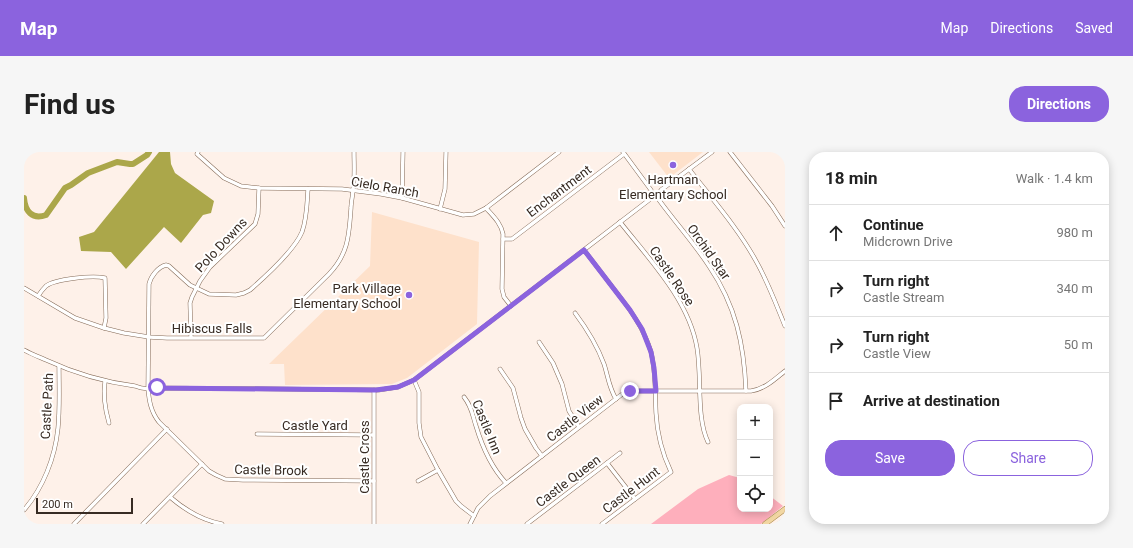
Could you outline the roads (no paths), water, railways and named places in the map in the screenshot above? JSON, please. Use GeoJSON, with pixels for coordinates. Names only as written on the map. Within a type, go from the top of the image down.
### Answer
{"type":"FeatureCollection","features":[{"type":"Feature","properties":{"kind":"main road"},"geometry":{"type":"LineString","coordinates":[[765,524],[785,509]]}},
{"type":"Feature","properties":{"kind":"street","name":"Hibiscus Falls"},"geometry":{"type":"LineString","coordinates":[[24,288],[75,318],[124,333],[149,337],[264,338],[329,274],[345,249],[350,225],[354,152]]}},
{"type":"Feature","properties":{"kind":"street"},"geometry":{"type":"LineString","coordinates":[[402,198],[403,152]]}},
{"type":"Feature","properties":{"kind":"street"},"geometry":{"type":"LineString","coordinates":[[440,209],[445,189],[446,152]]}},
{"type":"Feature","properties":{"kind":"street","name":"Cielo Ranch"},"geometry":{"type":"LineString","coordinates":[[197,153],[224,178],[241,186],[353,191],[382,194],[402,198],[458,214],[468,215],[478,213],[486,208],[559,152]]}},
{"type":"Feature","properties":{"kind":"street"},"geometry":{"type":"LineString","coordinates":[[661,190],[712,152]]}},
{"type":"Feature","properties":{"kind":"street"},"geometry":{"type":"LineString","coordinates":[[730,152],[780,217],[785,226]]}},
{"type":"Feature","properties":{"kind":"street"},"geometry":{"type":"LineString","coordinates":[[624,153],[651,190]]}},
{"type":"Feature","properties":{"kind":"street","name":"Enchantment"},"geometry":{"type":"LineString","coordinates":[[503,239],[516,236],[624,153]]}},
{"type":"Feature","properties":{"kind":"street"},"geometry":{"type":"LineString","coordinates":[[689,169],[748,246],[764,276],[785,326]]}},
{"type":"Feature","properties":{"kind":"street","name":"Polo Downs"},"geometry":{"type":"LineString","coordinates":[[191,337],[190,303],[192,296],[210,267],[255,224],[258,214],[259,188]]}},
{"type":"Feature","properties":{"kind":"street"},"geometry":{"type":"LineString","coordinates":[[197,288],[209,294],[236,295],[250,290],[257,284],[291,250],[302,232],[307,207],[308,189]]}},
{"type":"Feature","properties":{"kind":"street"},"geometry":{"type":"LineString","coordinates":[[24,350],[59,366],[105,381],[135,386],[138,388],[374,390],[398,387],[414,380],[649,200]]}},
{"type":"Feature","properties":{"kind":"street","name":"Orchid Star"},"geometry":{"type":"LineString","coordinates":[[659,200],[709,265],[726,295],[734,315],[742,347],[746,391]]}},
{"type":"Feature","properties":{"kind":"street"},"geometry":{"type":"LineString","coordinates":[[486,208],[501,227],[503,234],[502,289],[504,297],[511,306]]}},
{"type":"Feature","properties":{"kind":"street"},"geometry":{"type":"LineString","coordinates":[[780,217],[785,214]]}},
{"type":"Feature","properties":{"kind":"street","name":"Castle Rose"},"geometry":{"type":"LineString","coordinates":[[620,222],[666,282],[683,308],[690,323],[697,346],[702,420],[708,442]]}},
{"type":"Feature","properties":{"kind":"street"},"geometry":{"type":"LineString","coordinates":[[584,250],[630,310],[642,329],[651,352],[656,391]]}},
{"type":"Feature","properties":{"kind":"street","name":"Castle Brook"},"geometry":{"type":"LineString","coordinates":[[197,288],[190,285],[166,265],[162,266],[152,277],[149,284],[148,387],[149,402],[157,419],[202,464],[216,475],[230,479],[374,481]]}},
{"type":"Feature","properties":{"kind":"street"},"geometry":{"type":"LineString","coordinates":[[38,296],[46,286],[53,283],[78,277],[105,278],[106,318],[104,328]]}},
{"type":"Feature","properties":{"kind":"street"},"geometry":{"type":"LineString","coordinates":[[576,313],[595,343],[605,366],[611,391],[616,399]]}},
{"type":"Feature","properties":{"kind":"street"},"geometry":{"type":"LineString","coordinates":[[539,342],[553,363],[560,379],[569,411],[580,427]]}},
{"type":"Feature","properties":{"kind":"street","name":"Castle Path"},"geometry":{"type":"LineString","coordinates":[[24,510],[45,478],[55,446],[59,410],[59,366]]}},
{"type":"Feature","properties":{"kind":"street"},"geometry":{"type":"LineString","coordinates":[[500,369],[513,388],[525,429],[542,456]]}},
{"type":"Feature","properties":{"kind":"street","name":"Castle View"},"geometry":{"type":"LineString","coordinates":[[470,524],[484,502],[506,483],[627,392],[755,390],[762,388],[785,371]]}},
{"type":"Feature","properties":{"kind":"street"},"geometry":{"type":"LineString","coordinates":[[414,380],[419,392],[419,424],[421,437],[456,501],[474,516]]}},
{"type":"Feature","properties":{"kind":"street"},"geometry":{"type":"LineString","coordinates":[[105,381],[104,394],[108,423]]}},
{"type":"Feature","properties":{"kind":"street","name":"Castle Cross"},"geometry":{"type":"LineString","coordinates":[[374,390],[374,524]]}},
{"type":"Feature","properties":{"kind":"street","name":"Castle Hunt"},"geometry":{"type":"LineString","coordinates":[[602,524],[671,472],[659,438],[656,414],[656,391]]}},
{"type":"Feature","properties":{"kind":"street","name":"Castle Inn"},"geometry":{"type":"LineString","coordinates":[[464,397],[472,409],[475,425],[484,448],[493,465],[506,483]]}},
{"type":"Feature","properties":{"kind":"street"},"geometry":{"type":"LineString","coordinates":[[74,524],[167,429]]}},
{"type":"Feature","properties":{"kind":"street","name":"Castle Yard"},"geometry":{"type":"LineString","coordinates":[[257,434],[373,435]]}},
{"type":"Feature","properties":{"kind":"street","name":"Castle Queen"},"geometry":{"type":"LineString","coordinates":[[527,524],[620,453]]}},
{"type":"Feature","properties":{"kind":"street"},"geometry":{"type":"LineString","coordinates":[[607,463],[635,499]]}},
{"type":"Feature","properties":{"kind":"street"},"geometry":{"type":"LineString","coordinates":[[143,524],[202,464]]}},
{"type":"Feature","properties":{"kind":"street"},"geometry":{"type":"LineString","coordinates":[[418,481],[438,470]]}},
{"type":"Feature","properties":{"kind":"street"},"geometry":{"type":"LineString","coordinates":[[170,497],[180,506],[198,517],[222,524]]}},
{"type":"Feature","properties":{"kind":"waterway"},"geometry":{"type":"LineString","coordinates":[[24,198],[26,207],[30,213],[37,216],[46,215],[65,188],[88,173],[117,162],[133,164],[149,152]]}},
{"type":"Feature","properties":{"kind":"railway"},"geometry":{"type":"LineString","coordinates":[[777,524],[785,518]]}},
{"type":"Feature","properties":{"kind":"place","name":"Hartman Elementary School"},"geometry":{"type":"Point","coordinates":[673,165]}},
{"type":"Feature","properties":{"kind":"place","name":"Park Village Elementary School"},"geometry":{"type":"Point","coordinates":[409,295]}}]}
